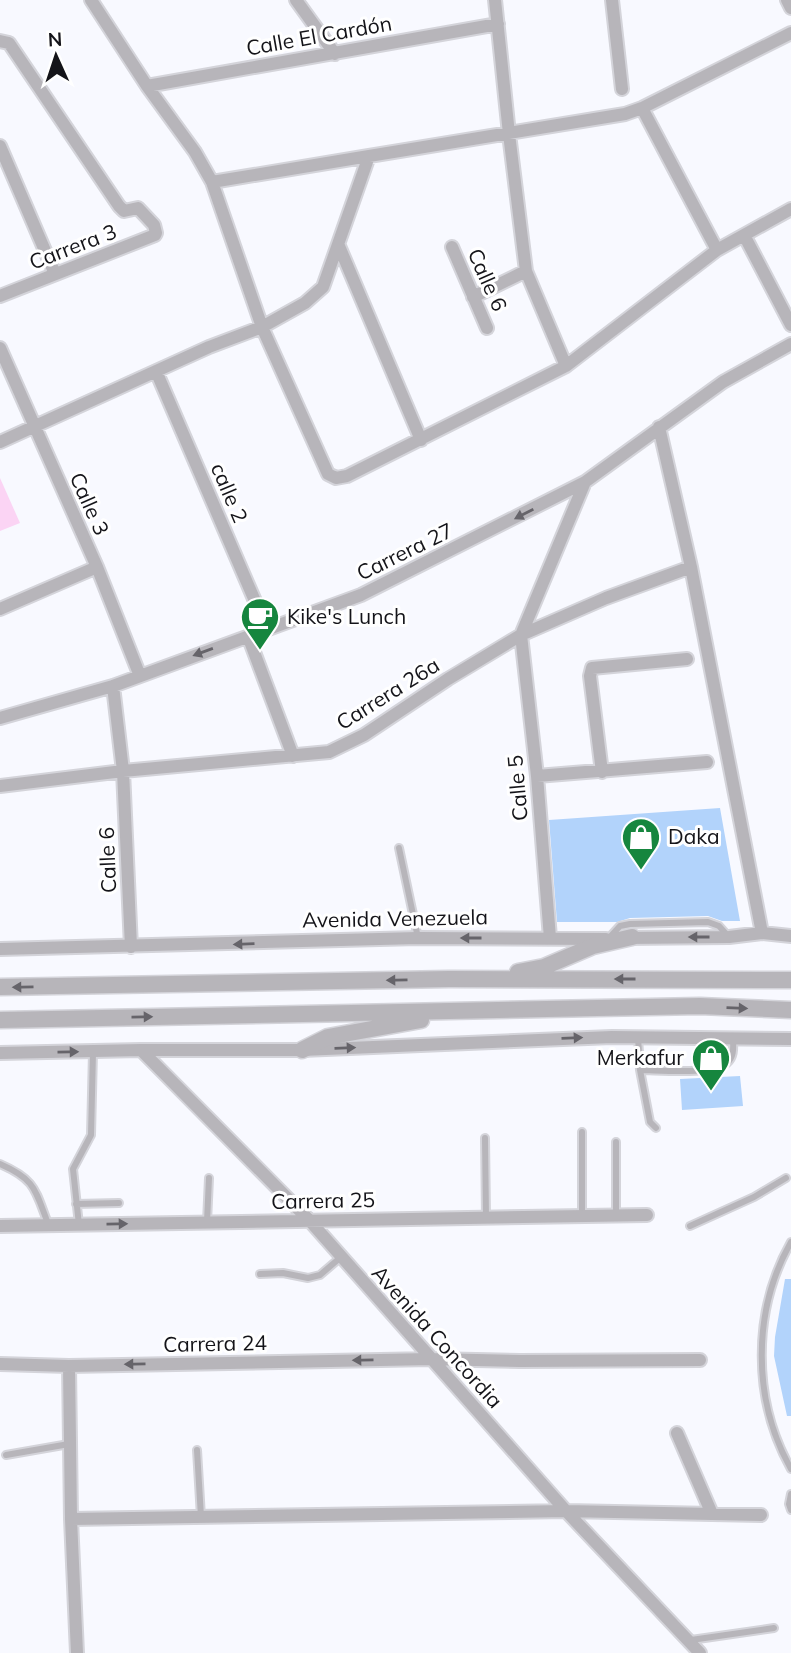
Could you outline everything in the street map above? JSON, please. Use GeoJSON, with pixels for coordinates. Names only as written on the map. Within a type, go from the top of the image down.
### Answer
{"type":"FeatureCollection","features":[{"type":"Feature","properties":{"kind":"street"},"geometry":{"type":"LineString","coordinates":[[91,0],[147,86],[195,152],[212,182],[261,327],[328,474],[336,478],[347,476],[421,440],[566,366],[717,250],[791,209]]}},
{"type":"Feature","properties":{"kind":"street"},"geometry":{"type":"LineString","coordinates":[[296,0],[335,54]]}},
{"type":"Feature","properties":{"kind":"street"},"geometry":{"type":"LineString","coordinates":[[495,0],[526,271],[566,366]]}},
{"type":"Feature","properties":{"kind":"street"},"geometry":{"type":"LineString","coordinates":[[612,0],[621,89]]}},
{"type":"Feature","properties":{"kind":"street"},"geometry":{"type":"LineString","coordinates":[[787,0],[791,8]]}},
{"type":"Feature","properties":{"kind":"street","name":"Calle El Cardón"},"geometry":{"type":"LineString","coordinates":[[147,86],[498,24]]}},
{"type":"Feature","properties":{"kind":"street"},"geometry":{"type":"LineString","coordinates":[[212,182],[625,114],[791,33]]}},
{"type":"Feature","properties":{"kind":"street","name":"Carrera 3"},"geometry":{"type":"LineString","coordinates":[[0,40],[9,43],[118,206],[124,211],[138,208],[156,230],[155,235],[0,296]]}},
{"type":"Feature","properties":{"kind":"street"},"geometry":{"type":"LineString","coordinates":[[642,108],[717,250]]}},
{"type":"Feature","properties":{"kind":"street"},"geometry":{"type":"LineString","coordinates":[[0,146],[55,274]]}},
{"type":"Feature","properties":{"kind":"street"},"geometry":{"type":"LineString","coordinates":[[0,442],[209,347],[261,327],[305,303],[323,287],[369,156]]}},
{"type":"Feature","properties":{"kind":"street"},"geometry":{"type":"LineString","coordinates":[[744,235],[791,325]]}},
{"type":"Feature","properties":{"kind":"street"},"geometry":{"type":"LineString","coordinates":[[339,246],[421,440]]}},
{"type":"Feature","properties":{"kind":"street","name":"Calle 6"},"geometry":{"type":"LineString","coordinates":[[452,247],[487,328]]}},
{"type":"Feature","properties":{"kind":"street"},"geometry":{"type":"LineString","coordinates":[[473,297],[526,271]]}},
{"type":"Feature","properties":{"kind":"street","name":"Carrera 27"},"geometry":{"type":"LineString","coordinates":[[0,718],[113,686],[361,595],[585,482],[723,382],[791,344]]}},
{"type":"Feature","properties":{"kind":"street","name":"Calle 3"},"geometry":{"type":"LineString","coordinates":[[0,348],[97,567],[140,676]]}},
{"type":"Feature","properties":{"kind":"street","name":"calle 2"},"geometry":{"type":"LineString","coordinates":[[156,372],[267,629]]}},
{"type":"Feature","properties":{"kind":"street"},"geometry":{"type":"LineString","coordinates":[[659,427],[691,566],[762,933]]}},
{"type":"Feature","properties":{"kind":"street"},"geometry":{"type":"LineString","coordinates":[[521,635],[585,482]]}},
{"type":"Feature","properties":{"kind":"street","name":"Carrera 26a"},"geometry":{"type":"LineString","coordinates":[[0,786],[123,771],[329,752],[364,736],[448,679],[521,635],[606,598],[691,566]]}},
{"type":"Feature","properties":{"kind":"street"},"geometry":{"type":"LineString","coordinates":[[0,609],[97,567]]}},
{"type":"Feature","properties":{"kind":"street","name":"Calle 5"},"geometry":{"type":"LineString","coordinates":[[521,635],[537,776],[550,938]]}},
{"type":"Feature","properties":{"kind":"street"},"geometry":{"type":"LineString","coordinates":[[248,636],[293,756]]}},
{"type":"Feature","properties":{"kind":"street"},"geometry":{"type":"LineString","coordinates":[[602,772],[590,676],[592,668],[687,659]]}},
{"type":"Feature","properties":{"kind":"street","name":"Calle 6"},"geometry":{"type":"LineString","coordinates":[[113,686],[123,771],[131,947]]}},
{"type":"Feature","properties":{"kind":"street"},"geometry":{"type":"LineString","coordinates":[[537,776],[707,762]]}},
{"type":"Feature","properties":{"kind":"street","name":"Avenida Venezuela"},"geometry":{"type":"LineString","coordinates":[[0,949],[418,938],[608,939],[729,937],[762,933],[791,936]]}},
{"type":"Feature","properties":{"kind":"street"},"geometry":{"type":"LineString","coordinates":[[481,980],[544,967],[593,946],[632,937]]}},
{"type":"Feature","properties":{"kind":"street"},"geometry":{"type":"LineString","coordinates":[[0,987],[481,980],[791,980]]}},
{"type":"Feature","properties":{"kind":"street"},"geometry":{"type":"LineString","coordinates":[[0,1020],[699,1006],[791,1010]]}},
{"type":"Feature","properties":{"kind":"street"},"geometry":{"type":"LineString","coordinates":[[302,1050],[328,1037],[457,1011]]}},
{"type":"Feature","properties":{"kind":"street"},"geometry":{"type":"LineString","coordinates":[[0,1053],[141,1049],[302,1050],[638,1037],[791,1038]]}},
{"type":"Feature","properties":{"kind":"street","name":"Avenida Concordia"},"geometry":{"type":"LineString","coordinates":[[141,1049],[310,1221],[566,1511],[700,1653]]}},
{"type":"Feature","properties":{"kind":"street","name":"Carrera 25"},"geometry":{"type":"LineString","coordinates":[[0,1226],[647,1215]]}},
{"type":"Feature","properties":{"kind":"street","name":"Carrera 24"},"geometry":{"type":"LineString","coordinates":[[0,1364],[69,1366],[431,1359],[700,1360]]}},
{"type":"Feature","properties":{"kind":"street"},"geometry":{"type":"LineString","coordinates":[[69,1366],[71,1519],[77,1653]]}},
{"type":"Feature","properties":{"kind":"street"},"geometry":{"type":"LineString","coordinates":[[677,1433],[712,1514]]}},
{"type":"Feature","properties":{"kind":"street"},"geometry":{"type":"LineString","coordinates":[[71,1519],[566,1511],[761,1515]]}},
{"type":"Feature","properties":{"kind":"lane"},"geometry":{"type":"LineString","coordinates":[[399,848],[418,938]]}},
{"type":"Feature","properties":{"kind":"lane"},"geometry":{"type":"LineString","coordinates":[[608,939],[620,926],[630,924],[708,922],[719,926],[729,937]]}},
{"type":"Feature","properties":{"kind":"lane"},"geometry":{"type":"LineString","coordinates":[[638,1037],[640,1070],[650,1122],[656,1128]]}},
{"type":"Feature","properties":{"kind":"lane"},"geometry":{"type":"LineString","coordinates":[[640,1070],[717,1069],[728,1062],[734,1052],[733,1037]]}},
{"type":"Feature","properties":{"kind":"lane"},"geometry":{"type":"LineString","coordinates":[[79,1225],[73,1169],[91,1135],[93,1052]]}},
{"type":"Feature","properties":{"kind":"lane"},"geometry":{"type":"LineString","coordinates":[[582,1132],[582,1216]]}},
{"type":"Feature","properties":{"kind":"lane"},"geometry":{"type":"LineString","coordinates":[[485,1138],[486,1217]]}},
{"type":"Feature","properties":{"kind":"lane"},"geometry":{"type":"LineString","coordinates":[[616,1142],[616,1216]]}},
{"type":"Feature","properties":{"kind":"lane"},"geometry":{"type":"LineString","coordinates":[[0,1164],[32,1183],[49,1226]]}},
{"type":"Feature","properties":{"kind":"lane"},"geometry":{"type":"LineString","coordinates":[[207,1222],[209,1178]]}},
{"type":"Feature","properties":{"kind":"lane"},"geometry":{"type":"LineString","coordinates":[[690,1226],[754,1197],[786,1178]]}},
{"type":"Feature","properties":{"kind":"lane"},"geometry":{"type":"LineString","coordinates":[[76,1204],[119,1203]]}},
{"type":"Feature","properties":{"kind":"lane"},"geometry":{"type":"LineString","coordinates":[[791,1242],[775,1276],[769,1298],[762,1356],[767,1409],[778,1444],[791,1469]]}},
{"type":"Feature","properties":{"kind":"lane"},"geometry":{"type":"LineString","coordinates":[[260,1274],[283,1273],[308,1278],[320,1275],[341,1257]]}},
{"type":"Feature","properties":{"kind":"lane"},"geometry":{"type":"LineString","coordinates":[[6,1455],[70,1444]]}},
{"type":"Feature","properties":{"kind":"lane"},"geometry":{"type":"LineString","coordinates":[[197,1450],[201,1517]]}},
{"type":"Feature","properties":{"kind":"lane"},"geometry":{"type":"LineString","coordinates":[[791,1494],[791,1510]]}},
{"type":"Feature","properties":{"kind":"lane"},"geometry":{"type":"LineString","coordinates":[[689,1641],[774,1628]]}},
{"type":"Feature","properties":{"kind":"shaded area"},"geometry":{"type":"Polygon","coordinates":[[[0,478],[20,523],[0,531],[0,478]]]}},
{"type":"Feature","properties":{"kind":"building","name":"Daka"},"geometry":{"type":"Polygon","coordinates":[[[720,808],[740,921],[722,921],[708,916],[630,918],[617,922],[557,922],[549,820],[720,808]]]}},
{"type":"Feature","properties":{"kind":"building","name":"Merkafur"},"geometry":{"type":"Polygon","coordinates":[[[740,1076],[743,1106],[682,1110],[680,1079],[740,1076]]]}},
{"type":"Feature","properties":{"kind":"building"},"geometry":{"type":"Polygon","coordinates":[[[785,1279],[791,1279],[791,1416],[787,1416],[774,1356],[785,1279]]]}},
{"type":"Feature","properties":{"kind":"place","name":"Kike's Lunch"},"geometry":{"type":"Point","coordinates":[260,651]}},
{"type":"Feature","properties":{"kind":"place","name":"Daka"},"geometry":{"type":"Point","coordinates":[641,871]}},
{"type":"Feature","properties":{"kind":"place","name":"Merkafur"},"geometry":{"type":"Point","coordinates":[711,1092]}}]}
